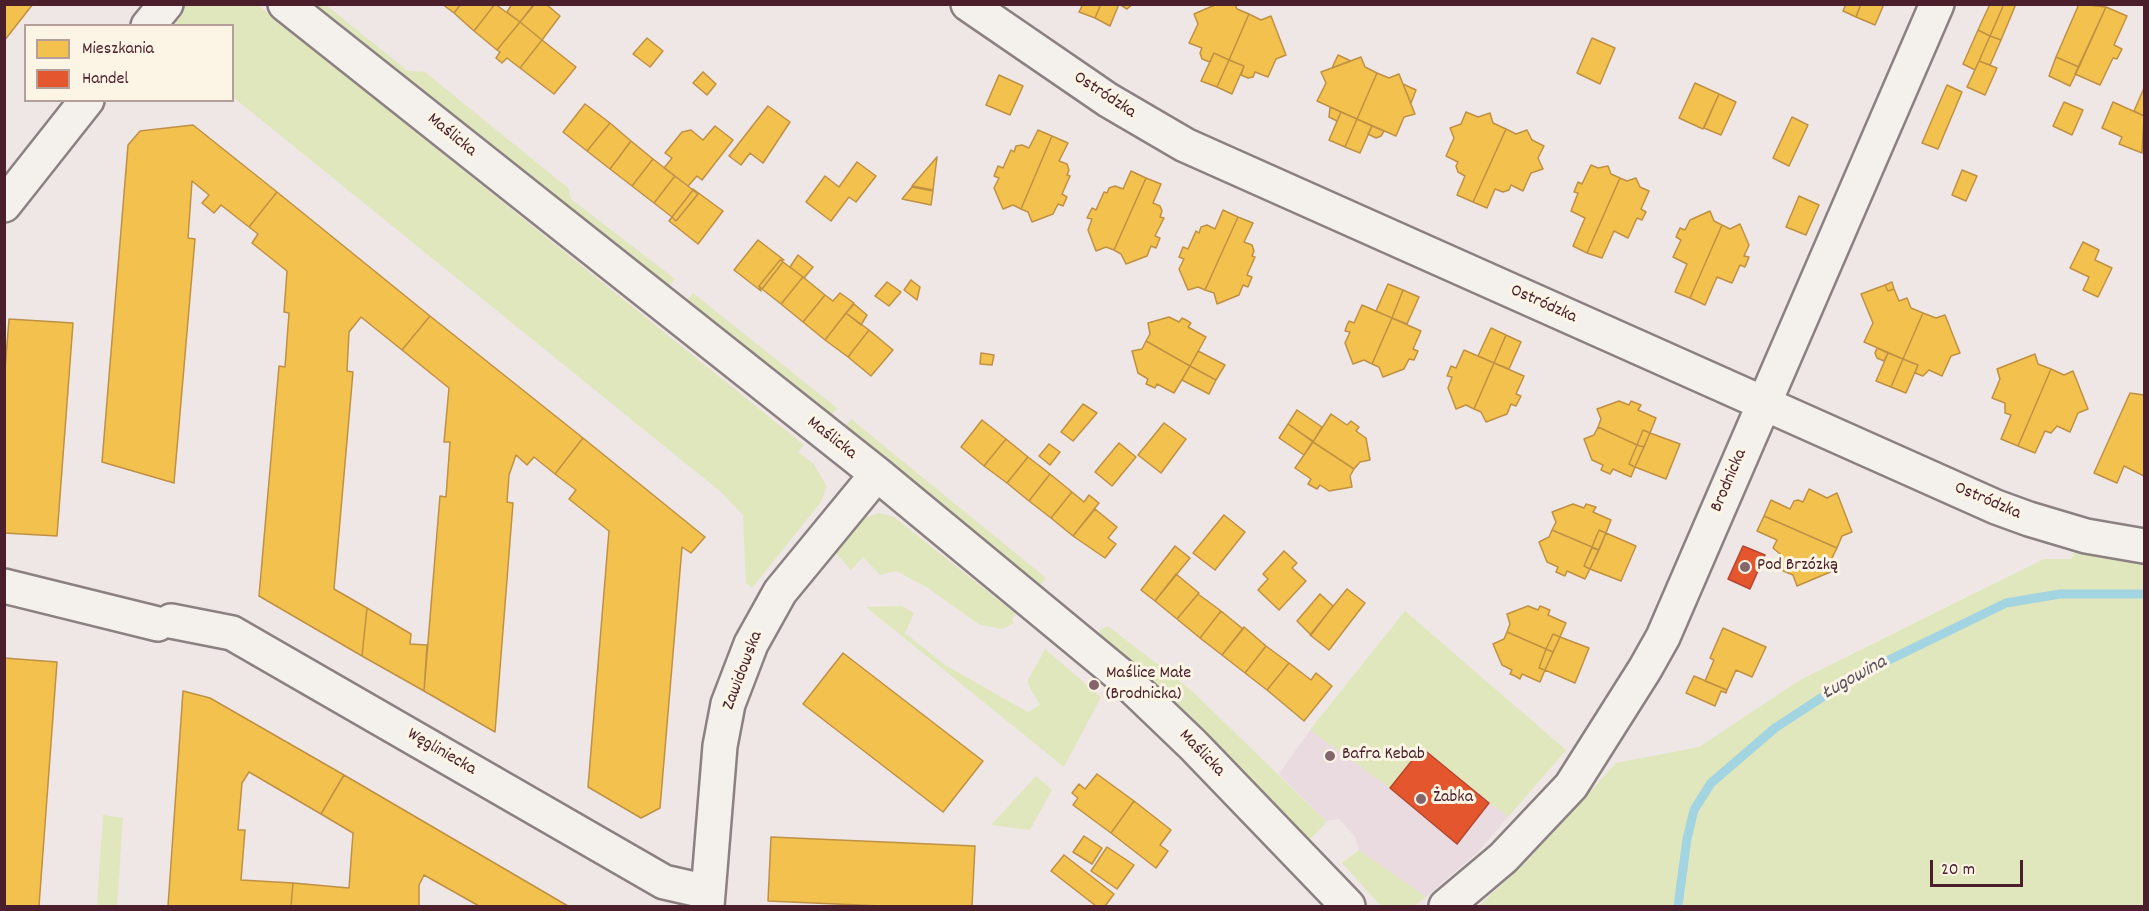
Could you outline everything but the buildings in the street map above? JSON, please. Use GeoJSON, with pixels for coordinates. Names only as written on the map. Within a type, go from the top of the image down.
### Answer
{"type":"FeatureCollection","features":[{"type":"Feature","properties":{"kind":"street"},"geometry":{"type":"LineString","coordinates":[[150,24],[166,4]]}},
{"type":"Feature","properties":{"kind":"street","name":"Maślicka"},"geometry":{"type":"LineString","coordinates":[[285,4],[877,474],[1120,675],[1193,745],[1348,906]]}},
{"type":"Feature","properties":{"kind":"street","name":"Ostródzka"},"geometry":{"type":"LineString","coordinates":[[968,4],[1108,100],[1185,145],[2029,519],[2086,536],[2145,546]]}},
{"type":"Feature","properties":{"kind":"street","name":"Brodnicka"},"geometry":{"type":"LineString","coordinates":[[1446,906],[1503,858],[1571,786],[1600,744],[1663,637],[1937,4]]}},
{"type":"Feature","properties":{"kind":"street"},"geometry":{"type":"LineString","coordinates":[[4,204],[85,102]]}},
{"type":"Feature","properties":{"kind":"street","name":"Zawidowska"},"geometry":{"type":"LineString","coordinates":[[708,899],[720,746],[728,704],[751,644],[780,592],[877,474]]}},
{"type":"Feature","properties":{"kind":"street","name":"Węgliniecka"},"geometry":{"type":"LineString","coordinates":[[4,586],[165,623],[232,633],[664,882],[708,899]]}},
{"type":"Feature","properties":{"kind":"shaded area"},"geometry":{"type":"Polygon","coordinates":[[[1310,730],[1390,788],[1422,748],[1508,817],[1478,852],[1426,897],[1359,850],[1355,837],[1339,819],[1326,821],[1279,774],[1310,730]]]}},
{"type":"Feature","properties":{"kind":"green space"},"geometry":{"type":"Polygon","coordinates":[[[183,5],[258,5],[804,445],[798,452],[814,464],[827,487],[821,502],[752,588],[746,583],[743,515],[721,492],[234,98],[234,24],[167,24],[183,5]]]}},
{"type":"Feature","properties":{"kind":"green space"},"geometry":{"type":"Polygon","coordinates":[[[303,5],[326,5],[408,71],[425,72],[568,188],[571,199],[675,279],[664,291],[303,5]]]}},
{"type":"Feature","properties":{"kind":"green space"},"geometry":{"type":"Polygon","coordinates":[[[693,293],[837,408],[826,422],[682,307],[693,293]]]}},
{"type":"Feature","properties":{"kind":"green space"},"geometry":{"type":"Polygon","coordinates":[[[851,419],[1046,578],[1035,592],[840,433],[851,419]]]}},
{"type":"Feature","properties":{"kind":"green space"},"geometry":{"type":"Polygon","coordinates":[[[879,513],[894,517],[1016,614],[1012,619],[1014,623],[1003,629],[980,625],[925,586],[896,571],[880,575],[863,557],[851,570],[831,548],[855,521],[879,513]]]}},
{"type":"Feature","properties":{"kind":"green space"},"geometry":{"type":"Polygon","coordinates":[[[2074,552],[2144,562],[2144,906],[1479,906],[1530,858],[1616,763],[1699,747],[1800,680],[2044,559],[2072,559],[2074,552]]]}},
{"type":"Feature","properties":{"kind":"green space"},"geometry":{"type":"Polygon","coordinates":[[[902,606],[914,613],[905,633],[945,665],[1028,712],[1040,705],[1027,682],[1045,649],[1101,697],[1064,767],[866,607],[902,606]]]}},
{"type":"Feature","properties":{"kind":"green space"},"geometry":{"type":"Polygon","coordinates":[[[1405,611],[1566,750],[1508,817],[1422,748],[1390,788],[1310,730],[1405,611]]]}},
{"type":"Feature","properties":{"kind":"green space"},"geometry":{"type":"Polygon","coordinates":[[[1108,626],[1192,691],[1326,821],[1324,825],[1308,841],[1255,793],[1107,649],[1099,630],[1108,626]]]}},
{"type":"Feature","properties":{"kind":"green space"},"geometry":{"type":"Polygon","coordinates":[[[1036,776],[1052,790],[1030,830],[991,825],[1036,776]]]}},
{"type":"Feature","properties":{"kind":"green space"},"geometry":{"type":"Polygon","coordinates":[[[103,815],[123,818],[117,906],[97,906],[103,815]]]}},
{"type":"Feature","properties":{"kind":"green space"},"geometry":{"type":"Polygon","coordinates":[[[1359,850],[1426,897],[1415,906],[1381,906],[1342,863],[1359,850]]]}},
{"type":"Feature","properties":{"kind":"waterway","name":"Ługowina"},"geometry":{"type":"LineString","coordinates":[[1678,906],[1687,839],[1694,810],[1711,783],[1775,728],[1850,679],[2006,603],[2060,594],[2144,594]]}},
{"type":"Feature","properties":{"kind":"place","name":"Pod Brzózką"},"geometry":{"type":"Point","coordinates":[1745,567]}},
{"type":"Feature","properties":{"kind":"place","name":"Maślice Małe (Brodnicka)"},"geometry":{"type":"Point","coordinates":[1094,685]}},
{"type":"Feature","properties":{"kind":"place","name":"Bafra Kebab"},"geometry":{"type":"Point","coordinates":[1330,756]}},
{"type":"Feature","properties":{"kind":"place","name":"Żabka"},"geometry":{"type":"Point","coordinates":[1421,799]}}]}
